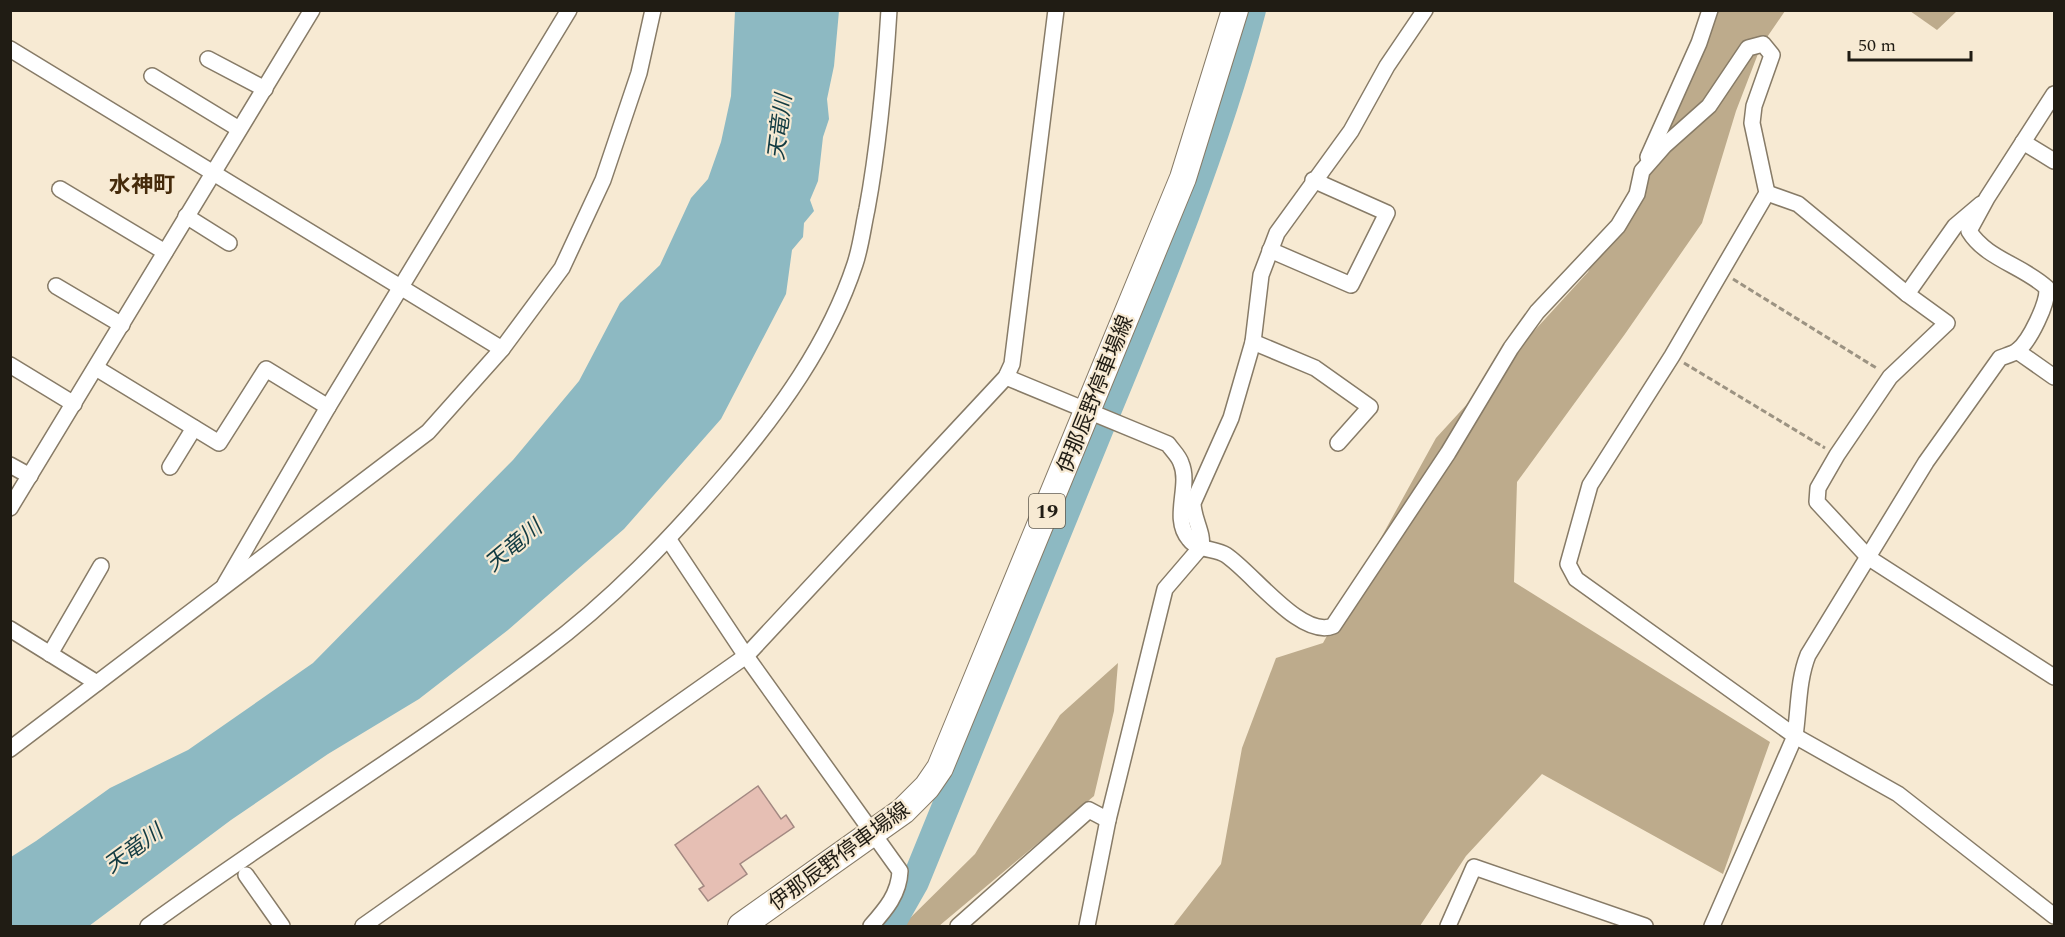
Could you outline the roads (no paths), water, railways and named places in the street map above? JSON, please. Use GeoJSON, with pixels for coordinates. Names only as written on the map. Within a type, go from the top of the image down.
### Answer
{"type":"FeatureCollection","features":[{"type":"Feature","properties":{"kind":"main road","name":"伊那辰野停車場線"},"geometry":{"type":"LineString","coordinates":[[741,927],[903,811],[927,787],[940,768],[1183,178],[1235,10]]}},
{"type":"Feature","properties":{"kind":"street"},"geometry":{"type":"LineString","coordinates":[[10,508],[312,10]]}},
{"type":"Feature","properties":{"kind":"street"},"geometry":{"type":"LineString","coordinates":[[224,587],[328,407],[568,10]]}},
{"type":"Feature","properties":{"kind":"street"},"geometry":{"type":"LineString","coordinates":[[10,748],[428,432],[502,349],[562,268],[603,180],[639,73],[653,10]]}},
{"type":"Feature","properties":{"kind":"street"},"geometry":{"type":"LineString","coordinates":[[148,927],[252,851],[543,651],[669,540],[770,423],[805,369],[845,290],[856,261],[871,186],[886,60],[889,10]]}},
{"type":"Feature","properties":{"kind":"street"},"geometry":{"type":"LineString","coordinates":[[363,927],[746,656],[1006,377],[1012,364],[1056,10]]}},
{"type":"Feature","properties":{"kind":"street"},"geometry":{"type":"LineString","coordinates":[[1087,927],[1108,820],[1165,589],[1200,548],[1202,540],[1193,516],[1193,503],[1231,418],[1253,342],[1261,275],[1270,250],[1277,233],[1313,180],[1351,131],[1387,66],[1425,10]]}},
{"type":"Feature","properties":{"kind":"street"},"geometry":{"type":"LineString","coordinates":[[1006,377],[1168,444],[1181,461],[1185,478],[1182,511],[1189,540],[1200,548],[1226,555],[1306,625],[1324,630],[1333,626],[1448,453],[1510,348],[1537,312],[1618,226],[1637,194],[1642,171],[1699,42],[1710,10]]}},
{"type":"Feature","properties":{"kind":"street"},"geometry":{"type":"LineString","coordinates":[[1642,171],[1709,106],[1748,48],[1763,44],[1772,55],[1754,106],[1752,123],[1767,193],[1672,356],[1590,485],[1568,564],[1576,579],[1795,736],[1898,794],[2055,916]]}},
{"type":"Feature","properties":{"kind":"street"},"geometry":{"type":"LineString","coordinates":[[10,49],[502,349]]}},
{"type":"Feature","properties":{"kind":"street"},"geometry":{"type":"LineString","coordinates":[[208,59],[265,89]]}},
{"type":"Feature","properties":{"kind":"street"},"geometry":{"type":"LineString","coordinates":[[152,76],[239,129]]}},
{"type":"Feature","properties":{"kind":"street"},"geometry":{"type":"LineString","coordinates":[[1712,927],[1795,736],[1800,702],[1800,675],[1808,655],[1926,462],[2000,357],[2017,351],[2048,300],[2047,288],[2038,280],[1977,243],[1970,231],[1987,198],[2055,94]]}},
{"type":"Feature","properties":{"kind":"street"},"geometry":{"type":"LineString","coordinates":[[2024,142],[2055,161]]}},
{"type":"Feature","properties":{"kind":"street"},"geometry":{"type":"LineString","coordinates":[[1270,250],[1352,285],[1387,213],[1313,180]]}},
{"type":"Feature","properties":{"kind":"street"},"geometry":{"type":"LineString","coordinates":[[60,189],[165,252]]}},
{"type":"Feature","properties":{"kind":"street"},"geometry":{"type":"LineString","coordinates":[[1767,193],[1798,204],[1907,294],[1947,323],[1890,376],[1837,455],[1818,488],[1817,502],[1869,558],[2055,677]]}},
{"type":"Feature","properties":{"kind":"street"},"geometry":{"type":"LineString","coordinates":[[1907,294],[1955,226],[1987,198]]}},
{"type":"Feature","properties":{"kind":"street"},"geometry":{"type":"LineString","coordinates":[[186,216],[229,243]]}},
{"type":"Feature","properties":{"kind":"street"},"geometry":{"type":"LineString","coordinates":[[56,286],[122,325]]}},
{"type":"Feature","properties":{"kind":"street"},"geometry":{"type":"LineString","coordinates":[[1253,342],[1315,368],[1370,407],[1338,443]]}},
{"type":"Feature","properties":{"kind":"street"},"geometry":{"type":"LineString","coordinates":[[2017,351],[2055,376]]}},
{"type":"Feature","properties":{"kind":"street"},"geometry":{"type":"LineString","coordinates":[[10,365],[74,404]]}},
{"type":"Feature","properties":{"kind":"street"},"geometry":{"type":"LineString","coordinates":[[96,368],[219,443],[266,369],[328,407]]}},
{"type":"Feature","properties":{"kind":"street"},"geometry":{"type":"LineString","coordinates":[[170,467],[194,428]]}},
{"type":"Feature","properties":{"kind":"street"},"geometry":{"type":"LineString","coordinates":[[10,465],[30,476]]}},
{"type":"Feature","properties":{"kind":"street"},"geometry":{"type":"LineString","coordinates":[[669,540],[746,656],[900,871],[900,882],[890,904],[871,927]]}},
{"type":"Feature","properties":{"kind":"street"},"geometry":{"type":"LineString","coordinates":[[50,654],[101,566]]}},
{"type":"Feature","properties":{"kind":"street"},"geometry":{"type":"LineString","coordinates":[[10,629],[97,683]]}},
{"type":"Feature","properties":{"kind":"street"},"geometry":{"type":"LineString","coordinates":[[958,927],[1089,810],[1108,820]]}},
{"type":"Feature","properties":{"kind":"street"},"geometry":{"type":"LineString","coordinates":[[1448,927],[1474,867],[1645,927]]}},
{"type":"Feature","properties":{"kind":"street"},"geometry":{"type":"LineString","coordinates":[[246,875],[282,927]]}},
{"type":"Feature","properties":{"kind":"water","name":"天竜川"},"geometry":{"type":"Polygon","coordinates":[[[735,11],[839,11],[834,66],[827,99],[829,119],[823,137],[818,181],[810,200],[814,211],[804,223],[803,237],[792,250],[786,294],[721,419],[624,529],[508,630],[419,699],[328,754],[231,820],[89,926],[11,926],[11,857],[110,788],[188,750],[313,663],[513,460],[579,381],[620,303],[660,265],[691,198],[708,179],[721,142],[731,96],[735,11]]]}},
{"type":"Feature","properties":{"kind":"waterway"},"geometry":{"type":"LineString","coordinates":[[1106,414],[1186,215],[1221,113],[1252,10]]}},
{"type":"Feature","properties":{"kind":"waterway"},"geometry":{"type":"LineString","coordinates":[[890,926],[915,882],[1102,423]]}},
{"type":"Feature","properties":{"kind":"district","name":"水神町"},"geometry":{"type":"Point","coordinates":[142,184]}}]}
